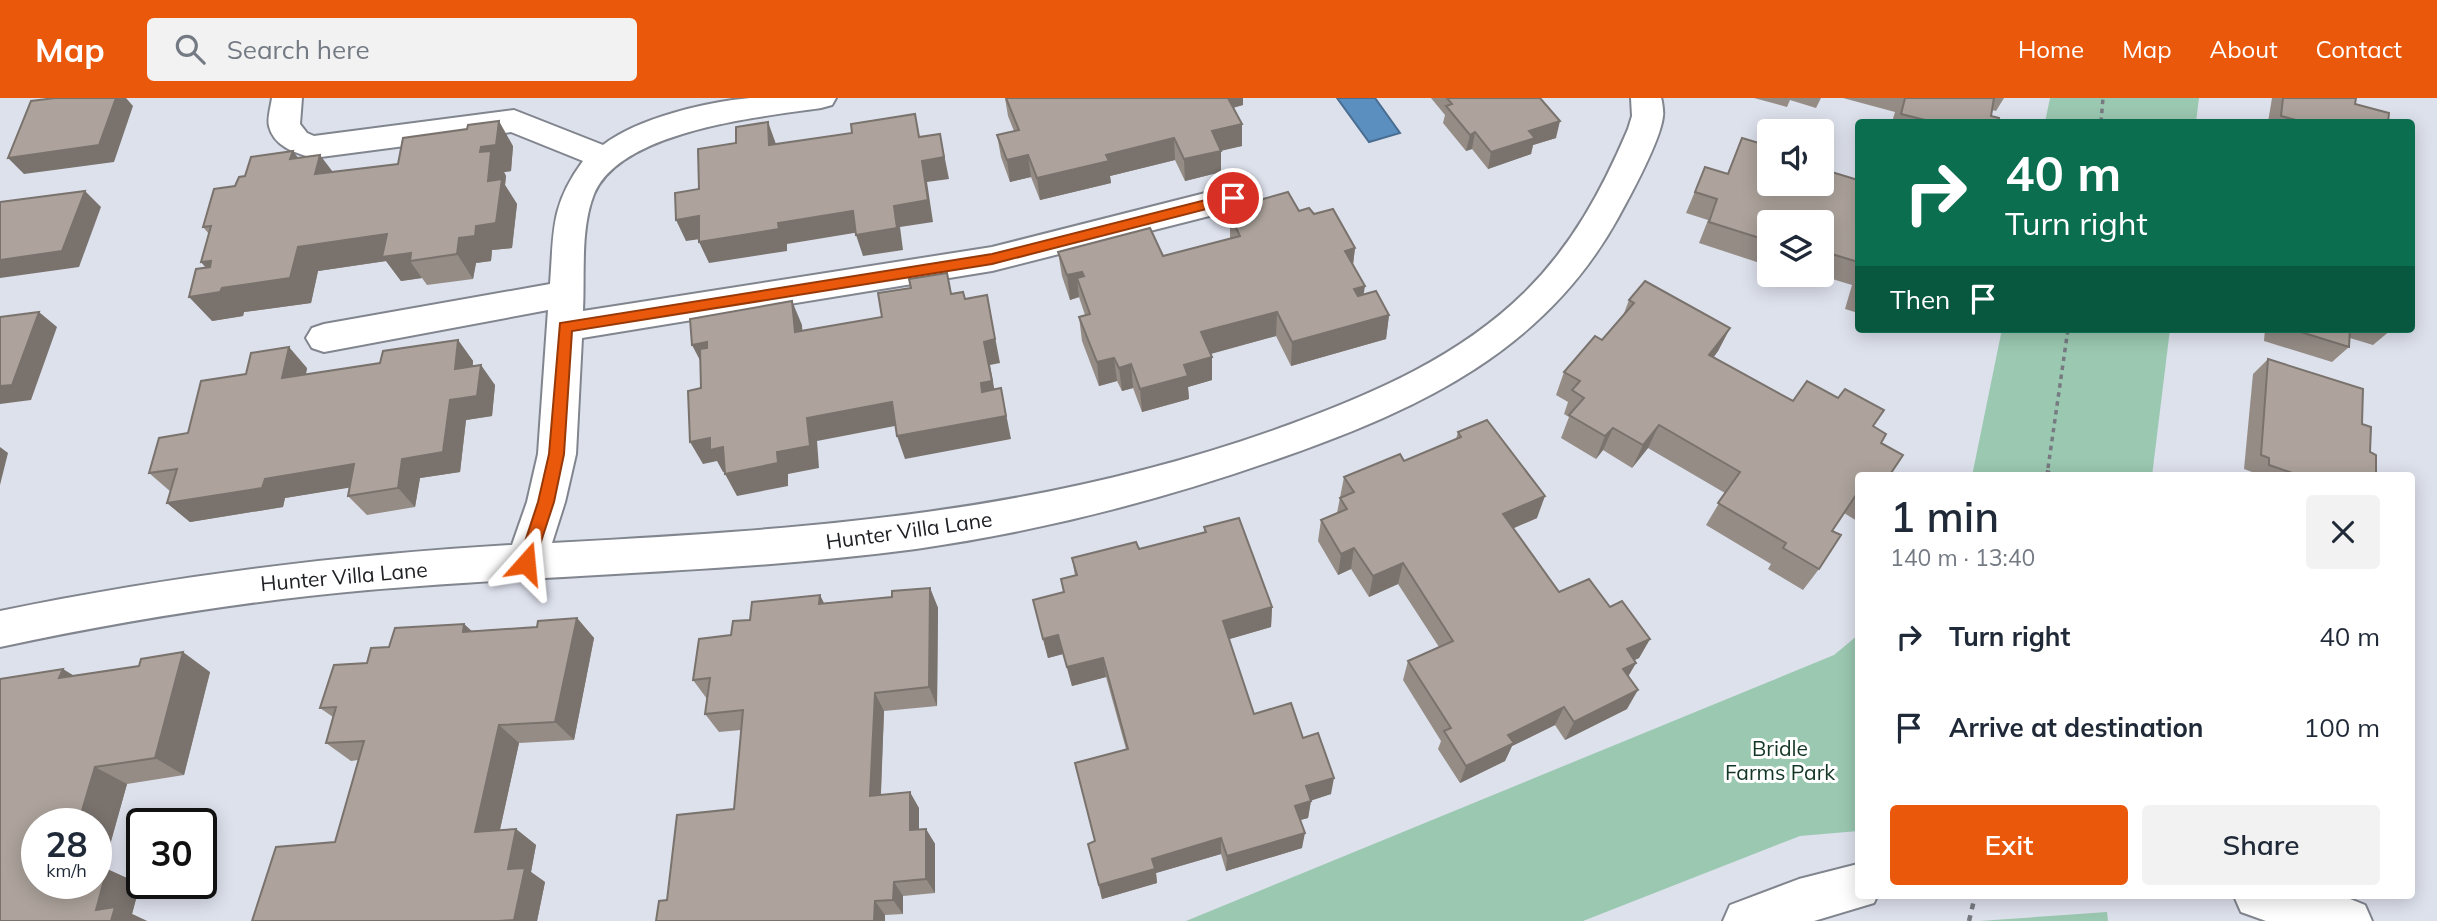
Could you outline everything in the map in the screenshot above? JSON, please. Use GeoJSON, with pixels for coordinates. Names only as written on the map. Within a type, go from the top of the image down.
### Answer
{"type":"FeatureCollection","features":[{"type":"Feature","properties":{"kind":"street"},"geometry":{"type":"LineString","coordinates":[[287,98],[284,126],[296,141],[313,146],[515,110],[607,159]]}},
{"type":"Feature","properties":{"kind":"street"},"geometry":{"type":"LineString","coordinates":[[526,563],[546,502],[557,454],[571,220],[581,187],[607,159],[644,134],[667,125],[772,102],[821,98]]}},
{"type":"Feature","properties":{"kind":"street","name":"Hunter Villa Lane"},"geometry":{"type":"LineString","coordinates":[[0,629],[250,586],[368,573],[819,543],[917,532],[1004,518],[1100,497],[1203,469],[1333,424],[1387,401],[1442,372],[1488,343],[1533,306],[1570,267],[1602,222],[1644,129],[1648,116],[1646,98]]}},
{"type":"Feature","properties":{"kind":"street"},"geometry":{"type":"LineString","coordinates":[[324,338],[992,259],[1233,198]]}},
{"type":"Feature","properties":{"kind":"street"},"geometry":{"type":"LineString","coordinates":[[1746,921],[1799,902],[1855,888]]}},
{"type":"Feature","properties":{"kind":"street"},"geometry":{"type":"LineString","coordinates":[[2270,899],[2348,921]]}},
{"type":"Feature","properties":{"kind":"path"},"geometry":{"type":"LineString","coordinates":[[2101,119],[2103,98]]}},
{"type":"Feature","properties":{"kind":"path"},"geometry":{"type":"LineString","coordinates":[[2048,472],[2068,333]]}},
{"type":"Feature","properties":{"kind":"path"},"geometry":{"type":"LineString","coordinates":[[1969,921],[1974,899]]}},
{"type":"Feature","properties":{"kind":"green space"},"geometry":{"type":"Polygon","coordinates":[[[2050,98],[2199,98],[2196,119],[2046,119],[2050,98]]]}},
{"type":"Feature","properties":{"kind":"green space"},"geometry":{"type":"Polygon","coordinates":[[[2001,333],[2170,333],[2152,472],[1973,472],[2001,333]]]}},
{"type":"Feature","properties":{"kind":"green space","name":"Bridle Farms Park"},"geometry":{"type":"Polygon","coordinates":[[[1855,638],[1855,831],[1800,836],[1583,921],[1186,921],[1834,655],[1855,638]]]}},
{"type":"Feature","properties":{"kind":"green space"},"geometry":{"type":"Polygon","coordinates":[[[2107,912],[2108,921],[1979,921],[2107,912]]]}},
{"type":"Feature","properties":{"kind":"water"},"geometry":{"type":"Polygon","coordinates":[[[1337,98],[1375,98],[1400,133],[1369,142],[1337,98]]]}},
{"type":"Feature","properties":{"kind":"building"},"geometry":{"type":"Polygon","coordinates":[[[55,98],[116,98],[99,145],[8,158],[31,101],[55,98]]]}},
{"type":"Feature","properties":{"kind":"building"},"geometry":{"type":"Polygon","coordinates":[[[1006,98],[1228,98],[1242,124],[1212,131],[1221,151],[1184,159],[1174,138],[1106,155],[1109,161],[1037,178],[1028,155],[1007,160],[997,135],[1019,130],[1006,98]]]}},
{"type":"Feature","properties":{"kind":"building"},"geometry":{"type":"Polygon","coordinates":[[[1447,98],[1540,98],[1560,121],[1529,131],[1535,138],[1491,152],[1475,132],[1470,135],[1446,106],[1452,104],[1447,98]]]}},
{"type":"Feature","properties":{"kind":"building"},"geometry":{"type":"Polygon","coordinates":[[[1905,98],[1994,98],[1991,116],[1999,118],[1921,119],[1901,114],[1905,98]]]}},
{"type":"Feature","properties":{"kind":"building"},"geometry":{"type":"Polygon","coordinates":[[[2283,98],[2356,98],[2355,104],[2389,113],[2388,119],[2292,119],[2281,116],[2283,98]]]}},
{"type":"Feature","properties":{"kind":"building"},"geometry":{"type":"Polygon","coordinates":[[[915,114],[919,137],[940,134],[944,157],[922,161],[928,200],[894,206],[897,228],[856,235],[853,211],[778,223],[779,229],[699,242],[699,216],[676,220],[675,193],[699,189],[698,149],[736,143],[736,127],[768,122],[769,145],[852,133],[851,124],[915,114]]]}},
{"type":"Feature","properties":{"kind":"building"},"geometry":{"type":"Polygon","coordinates":[[[499,121],[496,145],[481,147],[480,152],[491,151],[488,181],[502,179],[496,223],[476,226],[475,236],[459,238],[457,254],[410,261],[411,253],[382,257],[387,234],[298,247],[290,278],[222,288],[220,292],[189,297],[196,269],[210,267],[211,261],[201,262],[211,226],[203,227],[214,189],[235,186],[239,177],[245,176],[251,157],[293,151],[290,159],[320,155],[315,174],[398,164],[403,138],[467,129],[468,125],[499,121]]]}},
{"type":"Feature","properties":{"kind":"building"},"geometry":{"type":"Polygon","coordinates":[[[1742,138],[1757,142],[1757,196],[1834,196],[1834,173],[1855,179],[1855,261],[1834,255],[1834,210],[1757,210],[1757,237],[1709,222],[1717,199],[1695,192],[1705,167],[1728,174],[1742,138]]]}},
{"type":"Feature","properties":{"kind":"building"},"geometry":{"type":"Polygon","coordinates":[[[85,191],[62,251],[0,260],[0,202],[85,191]]]}},
{"type":"Feature","properties":{"kind":"building"},"geometry":{"type":"Polygon","coordinates":[[[1288,192],[1299,211],[1309,208],[1314,214],[1333,209],[1355,248],[1345,251],[1365,286],[1354,289],[1358,296],[1376,291],[1389,315],[1292,342],[1277,312],[1201,332],[1212,357],[1184,365],[1188,376],[1140,389],[1131,364],[1119,368],[1114,358],[1097,362],[1079,317],[1090,314],[1077,278],[1084,276],[1082,272],[1067,275],[1058,252],[1150,228],[1163,256],[1240,236],[1230,215],[1259,208],[1256,201],[1288,192]]]}},
{"type":"Feature","properties":{"kind":"building"},"geometry":{"type":"Polygon","coordinates":[[[947,273],[951,294],[963,292],[965,299],[987,295],[995,339],[984,342],[992,381],[981,383],[982,392],[1001,388],[1006,416],[897,436],[892,402],[807,418],[810,446],[777,452],[778,463],[725,474],[723,447],[710,450],[710,438],[690,442],[688,391],[701,388],[700,349],[707,348],[707,342],[692,345],[690,319],[792,301],[795,332],[882,317],[878,293],[911,288],[909,279],[947,273]]]}},
{"type":"Feature","properties":{"kind":"building"},"geometry":{"type":"Polygon","coordinates":[[[1645,281],[1730,328],[1709,355],[1793,401],[1807,381],[1838,398],[1845,389],[1884,410],[1873,426],[1886,434],[1881,443],[1903,455],[1892,472],[1855,472],[1855,496],[1832,531],[1841,535],[1819,569],[1783,548],[1786,543],[1718,503],[1740,472],[1659,425],[1643,445],[1613,428],[1605,436],[1569,415],[1584,398],[1572,390],[1580,381],[1564,372],[1595,336],[1602,340],[1634,303],[1629,300],[1645,281]]]}},
{"type":"Feature","properties":{"kind":"building"},"geometry":{"type":"Polygon","coordinates":[[[39,312],[12,385],[0,386],[0,317],[39,312]]]}},
{"type":"Feature","properties":{"kind":"building"},"geometry":{"type":"Polygon","coordinates":[[[2304,333],[2350,333],[2349,347],[2304,333]]]}},
{"type":"Feature","properties":{"kind":"building"},"geometry":{"type":"Polygon","coordinates":[[[458,340],[455,369],[481,365],[477,396],[450,400],[443,452],[402,459],[398,488],[348,496],[354,464],[265,479],[262,488],[167,503],[177,469],[149,473],[159,438],[188,433],[201,381],[246,374],[251,353],[289,347],[282,378],[380,363],[383,351],[458,340]]]}},
{"type":"Feature","properties":{"kind":"building"},"geometry":{"type":"Polygon","coordinates":[[[2268,359],[2363,389],[2362,424],[2371,427],[2370,452],[2376,455],[2376,472],[2289,472],[2269,465],[2269,458],[2261,455],[2268,359]]]}},
{"type":"Feature","properties":{"kind":"building"},"geometry":{"type":"Polygon","coordinates":[[[1487,420],[1545,496],[1503,514],[1559,592],[1589,579],[1610,607],[1622,601],[1650,639],[1627,649],[1636,663],[1623,669],[1638,690],[1574,722],[1564,707],[1508,735],[1514,743],[1466,766],[1444,731],[1451,728],[1408,661],[1453,641],[1403,563],[1373,576],[1354,548],[1341,554],[1321,520],[1347,509],[1340,498],[1354,492],[1344,477],[1400,454],[1404,461],[1461,437],[1458,432],[1487,420]]]}},
{"type":"Feature","properties":{"kind":"building"},"geometry":{"type":"Polygon","coordinates":[[[1239,518],[1272,607],[1223,621],[1254,714],[1291,703],[1303,738],[1318,733],[1334,778],[1306,786],[1311,801],[1295,806],[1305,833],[1227,856],[1221,838],[1152,859],[1155,869],[1099,885],[1088,844],[1095,841],[1075,763],[1128,749],[1103,658],[1067,667],[1058,635],[1043,639],[1033,600],[1064,592],[1061,579],[1077,575],[1072,558],[1136,542],[1139,549],[1206,532],[1204,527],[1239,518]]]}},
{"type":"Feature","properties":{"kind":"building"},"geometry":{"type":"Polygon","coordinates":[[[930,588],[929,687],[875,693],[870,796],[910,792],[910,830],[926,829],[926,879],[894,882],[893,900],[875,901],[874,921],[656,921],[659,901],[667,900],[677,815],[734,809],[743,710],[705,714],[710,678],[693,680],[699,639],[731,635],[733,621],[750,620],[752,602],[820,595],[819,604],[892,597],[892,591],[930,588]]]}},
{"type":"Feature","properties":{"kind":"building"},"geometry":{"type":"Polygon","coordinates":[[[577,618],[555,722],[499,725],[475,832],[516,829],[508,869],[525,868],[514,920],[252,921],[276,847],[335,842],[364,741],[326,743],[336,707],[320,708],[334,665],[367,663],[371,648],[389,647],[395,628],[464,624],[463,632],[537,627],[538,621],[577,618]]]}},
{"type":"Feature","properties":{"kind":"building"},"geometry":{"type":"Polygon","coordinates":[[[183,652],[155,758],[95,767],[83,808],[21,808],[21,899],[99,899],[96,910],[115,907],[111,921],[0,921],[0,679],[63,669],[59,678],[139,666],[141,659],[183,652]]]}},
{"type":"Feature","properties":{"kind":"route"},"geometry":{"type":"LineString","coordinates":[[526,563],[546,502],[557,454],[565,327],[992,259],[1233,198]]}}]}
